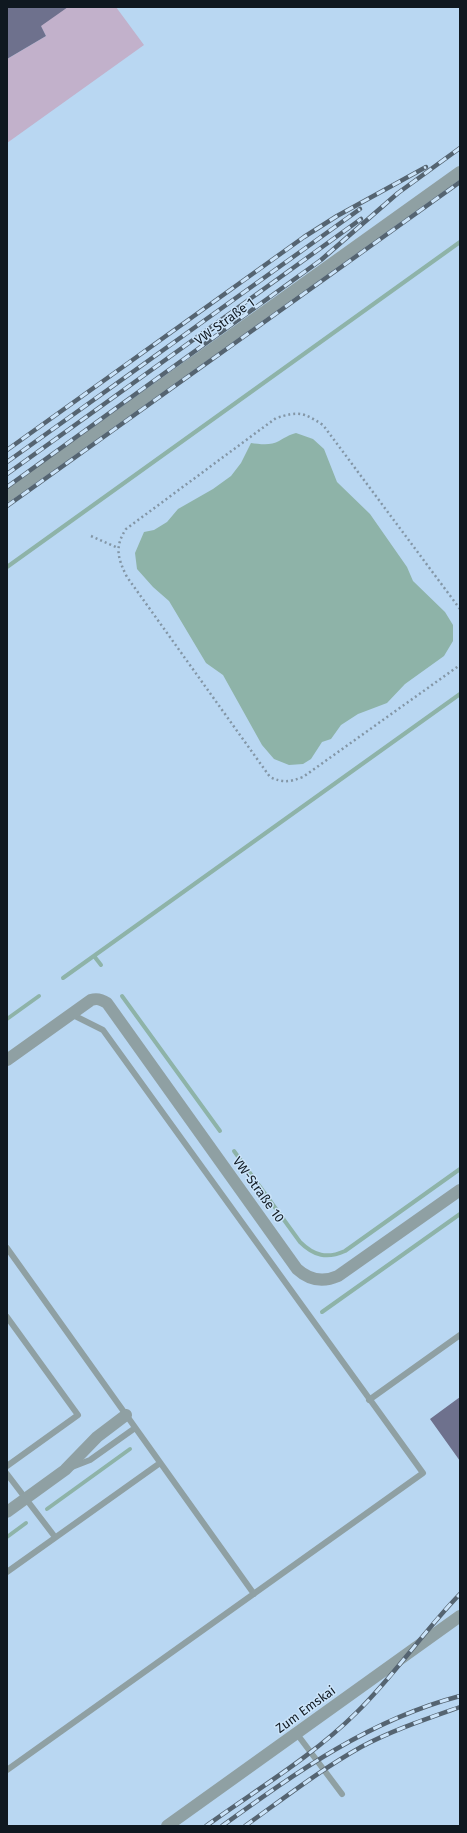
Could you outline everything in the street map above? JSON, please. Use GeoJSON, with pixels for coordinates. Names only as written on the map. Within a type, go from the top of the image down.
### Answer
{"type":"FeatureCollection","features":[{"type":"Feature","properties":{"kind":"street","name":"VW-Straße 1"},"geometry":{"type":"LineString","coordinates":[[7,496],[460,172]]}},
{"type":"Feature","properties":{"kind":"street","name":"VW-Straße 10"},"geometry":{"type":"LineString","coordinates":[[71,1014],[96,998],[107,1002],[297,1269],[311,1279],[326,1280],[338,1276],[460,1190]]}},
{"type":"Feature","properties":{"kind":"street"},"geometry":{"type":"LineString","coordinates":[[7,1060],[71,1014]]}},
{"type":"Feature","properties":{"kind":"street"},"geometry":{"type":"LineString","coordinates":[[7,1512],[65,1470],[98,1437],[126,1415]]}},
{"type":"Feature","properties":{"kind":"street","name":"Zum Emskai"},"geometry":{"type":"LineString","coordinates":[[167,1826],[460,1616]]}},
{"type":"Feature","properties":{"kind":"lane"},"geometry":{"type":"LineString","coordinates":[[7,1770],[423,1473],[103,1030],[71,1014]]}},
{"type":"Feature","properties":{"kind":"lane"},"geometry":{"type":"LineString","coordinates":[[7,1248],[254,1594]]}},
{"type":"Feature","properties":{"kind":"lane"},"geometry":{"type":"LineString","coordinates":[[7,1317],[78,1415],[7,1466]]}},
{"type":"Feature","properties":{"kind":"lane"},"geometry":{"type":"LineString","coordinates":[[369,1400],[460,1335]]}},
{"type":"Feature","properties":{"kind":"lane"},"geometry":{"type":"LineString","coordinates":[[65,1470],[90,1460],[135,1428]]}},
{"type":"Feature","properties":{"kind":"lane"},"geometry":{"type":"LineString","coordinates":[[7,1572],[160,1463]]}},
{"type":"Feature","properties":{"kind":"lane"},"geometry":{"type":"LineString","coordinates":[[7,1474],[55,1537]]}},
{"type":"Feature","properties":{"kind":"lane"},"geometry":{"type":"LineString","coordinates":[[297,1734],[342,1794]]}},
{"type":"Feature","properties":{"kind":"path"},"geometry":{"type":"LineString","coordinates":[[460,610],[323,425],[306,414],[291,413],[276,418],[126,529],[120,538],[118,548],[121,564],[128,577],[270,777],[281,782],[291,782],[303,778],[460,666]]}},
{"type":"Feature","properties":{"kind":"path"},"geometry":{"type":"LineString","coordinates":[[91,536],[118,548]]}},
{"type":"Feature","properties":{"kind":"shaded area"},"geometry":{"type":"Polygon","coordinates":[[[7,7],[460,7],[460,1826],[7,1826],[7,7]]]}},
{"type":"Feature","properties":{"kind":"shaded area"},"geometry":{"type":"Polygon","coordinates":[[[68,7],[116,7],[144,45],[7,143],[7,59],[46,36],[38,21],[68,7]]]}},
{"type":"Feature","properties":{"kind":"shaded area"},"geometry":{"type":"Polygon","coordinates":[[[296,433],[313,439],[324,449],[337,482],[370,514],[407,567],[413,581],[445,612],[453,625],[453,641],[444,656],[405,684],[387,703],[358,714],[341,725],[331,739],[322,742],[311,759],[303,764],[289,765],[274,759],[262,745],[223,675],[206,663],[169,601],[153,587],[137,569],[135,553],[144,532],[154,530],[167,522],[178,509],[213,489],[231,476],[241,463],[251,443],[272,444],[296,433]]]}},
{"type":"Feature","properties":{"kind":"building"},"geometry":{"type":"Polygon","coordinates":[[[7,7],[68,7],[41,26],[46,36],[7,59],[7,7]]]}},
{"type":"Feature","properties":{"kind":"building"},"geometry":{"type":"Polygon","coordinates":[[[460,1397],[460,1461],[430,1419],[460,1397]]]}},
{"type":"Feature","properties":{"kind":"waterway"},"geometry":{"type":"LineString","coordinates":[[7,567],[460,242]]}},
{"type":"Feature","properties":{"kind":"waterway"},"geometry":{"type":"LineString","coordinates":[[63,978],[460,694]]}},
{"type":"Feature","properties":{"kind":"waterway"},"geometry":{"type":"LineString","coordinates":[[94,956],[101,965]]}},
{"type":"Feature","properties":{"kind":"waterway"},"geometry":{"type":"LineString","coordinates":[[7,1019],[39,996]]}},
{"type":"Feature","properties":{"kind":"waterway"},"geometry":{"type":"LineString","coordinates":[[122,996],[220,1131]]}},
{"type":"Feature","properties":{"kind":"waterway"},"geometry":{"type":"LineString","coordinates":[[234,1151],[300,1242],[305,1247],[321,1255],[332,1255],[345,1251],[460,1169]]}},
{"type":"Feature","properties":{"kind":"waterway"},"geometry":{"type":"LineString","coordinates":[[322,1312],[460,1214]]}},
{"type":"Feature","properties":{"kind":"waterway"},"geometry":{"type":"LineString","coordinates":[[47,1509],[130,1449]]}},
{"type":"Feature","properties":{"kind":"waterway"},"geometry":{"type":"LineString","coordinates":[[7,1537],[26,1523]]}},
{"type":"Feature","properties":{"kind":"railway"},"geometry":{"type":"LineString","coordinates":[[7,487],[321,260],[398,193],[460,148]]}},
{"type":"Feature","properties":{"kind":"railway"},"geometry":{"type":"LineString","coordinates":[[7,450],[304,237],[337,216],[426,167]]}},
{"type":"Feature","properties":{"kind":"railway"},"geometry":{"type":"LineString","coordinates":[[7,506],[460,182]]}},
{"type":"Feature","properties":{"kind":"railway"},"geometry":{"type":"LineString","coordinates":[[7,462],[360,209]]}},
{"type":"Feature","properties":{"kind":"railway"},"geometry":{"type":"LineString","coordinates":[[7,474],[361,219]]}},
{"type":"Feature","properties":{"kind":"railway"},"geometry":{"type":"LineString","coordinates":[[206,1826],[284,1772],[339,1729],[370,1699],[433,1623],[460,1594]]}},
{"type":"Feature","properties":{"kind":"railway"},"geometry":{"type":"LineString","coordinates":[[222,1826],[306,1767],[364,1733],[427,1706],[460,1696]]}},
{"type":"Feature","properties":{"kind":"railway"},"geometry":{"type":"LineString","coordinates":[[245,1826],[316,1775],[361,1747],[397,1730],[460,1707]]}}]}
